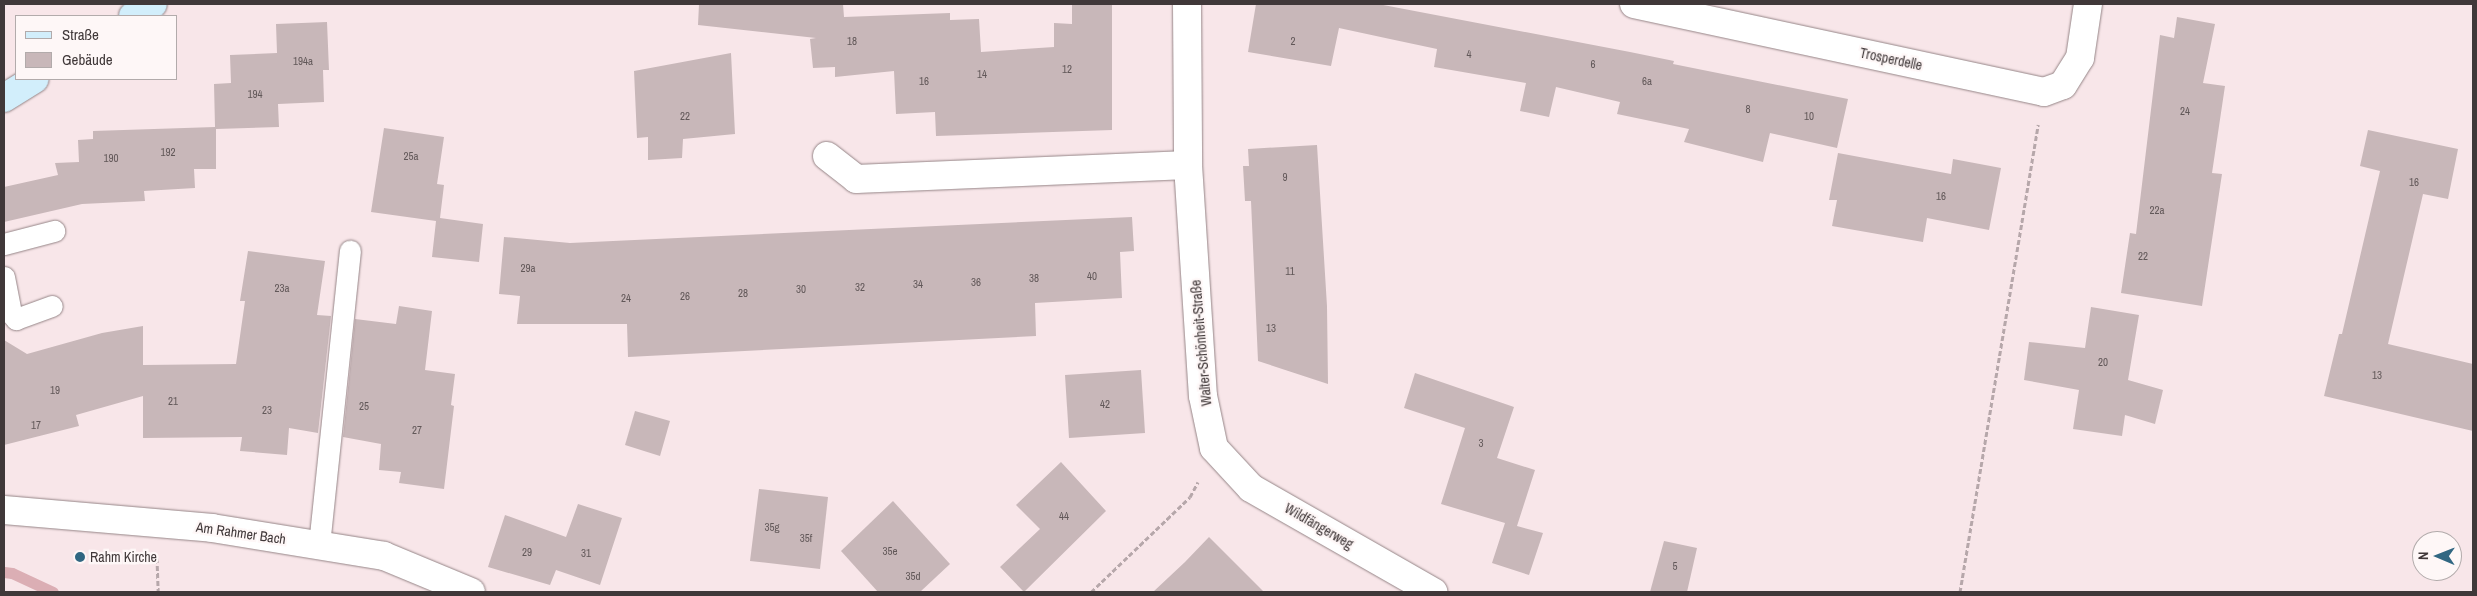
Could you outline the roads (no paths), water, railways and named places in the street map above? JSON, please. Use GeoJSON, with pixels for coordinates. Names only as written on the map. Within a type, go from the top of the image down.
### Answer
{"type":"FeatureCollection","features":[{"type":"Feature","properties":{"kind":"main road"},"geometry":{"type":"LineString","coordinates":[[135,15],[153,4]]}},
{"type":"Feature","properties":{"kind":"main road"},"geometry":{"type":"LineString","coordinates":[[4,98],[32,80]]}},
{"type":"Feature","properties":{"kind":"street","name":"Walter-Schönheit-Straße"},"geometry":{"type":"LineString","coordinates":[[1188,4],[1188,165],[1203,396],[1214,448]]}},
{"type":"Feature","properties":{"kind":"street","name":"Trosperdelle"},"geometry":{"type":"LineString","coordinates":[[1634,4],[2044,92],[2063,85],[2080,58],[2088,4]]}},
{"type":"Feature","properties":{"kind":"street"},"geometry":{"type":"LineString","coordinates":[[827,156],[856,179],[1188,165]]}},
{"type":"Feature","properties":{"kind":"street","name":"Wildfängerweg"},"geometry":{"type":"LineString","coordinates":[[1214,448],[1251,488],[1433,592]]}},
{"type":"Feature","properties":{"kind":"street","name":"Am Rahmer Bach"},"geometry":{"type":"LineString","coordinates":[[4,510],[212,528],[384,556],[471,592]]}},
{"type":"Feature","properties":{"kind":"lane"},"geometry":{"type":"LineString","coordinates":[[4,244],[54,231]]}},
{"type":"Feature","properties":{"kind":"lane"},"geometry":{"type":"LineString","coordinates":[[319,545],[350,251]]}},
{"type":"Feature","properties":{"kind":"lane"},"geometry":{"type":"LineString","coordinates":[[4,277],[11,313],[16,319],[52,306]]}},
{"type":"Feature","properties":{"kind":"waterway"},"geometry":{"type":"LineString","coordinates":[[4,572],[12,573],[53,592]]}},
{"type":"Feature","properties":{"kind":"place","name":"Rahm Kirche"},"geometry":{"type":"Point","coordinates":[80,557]}}]}
